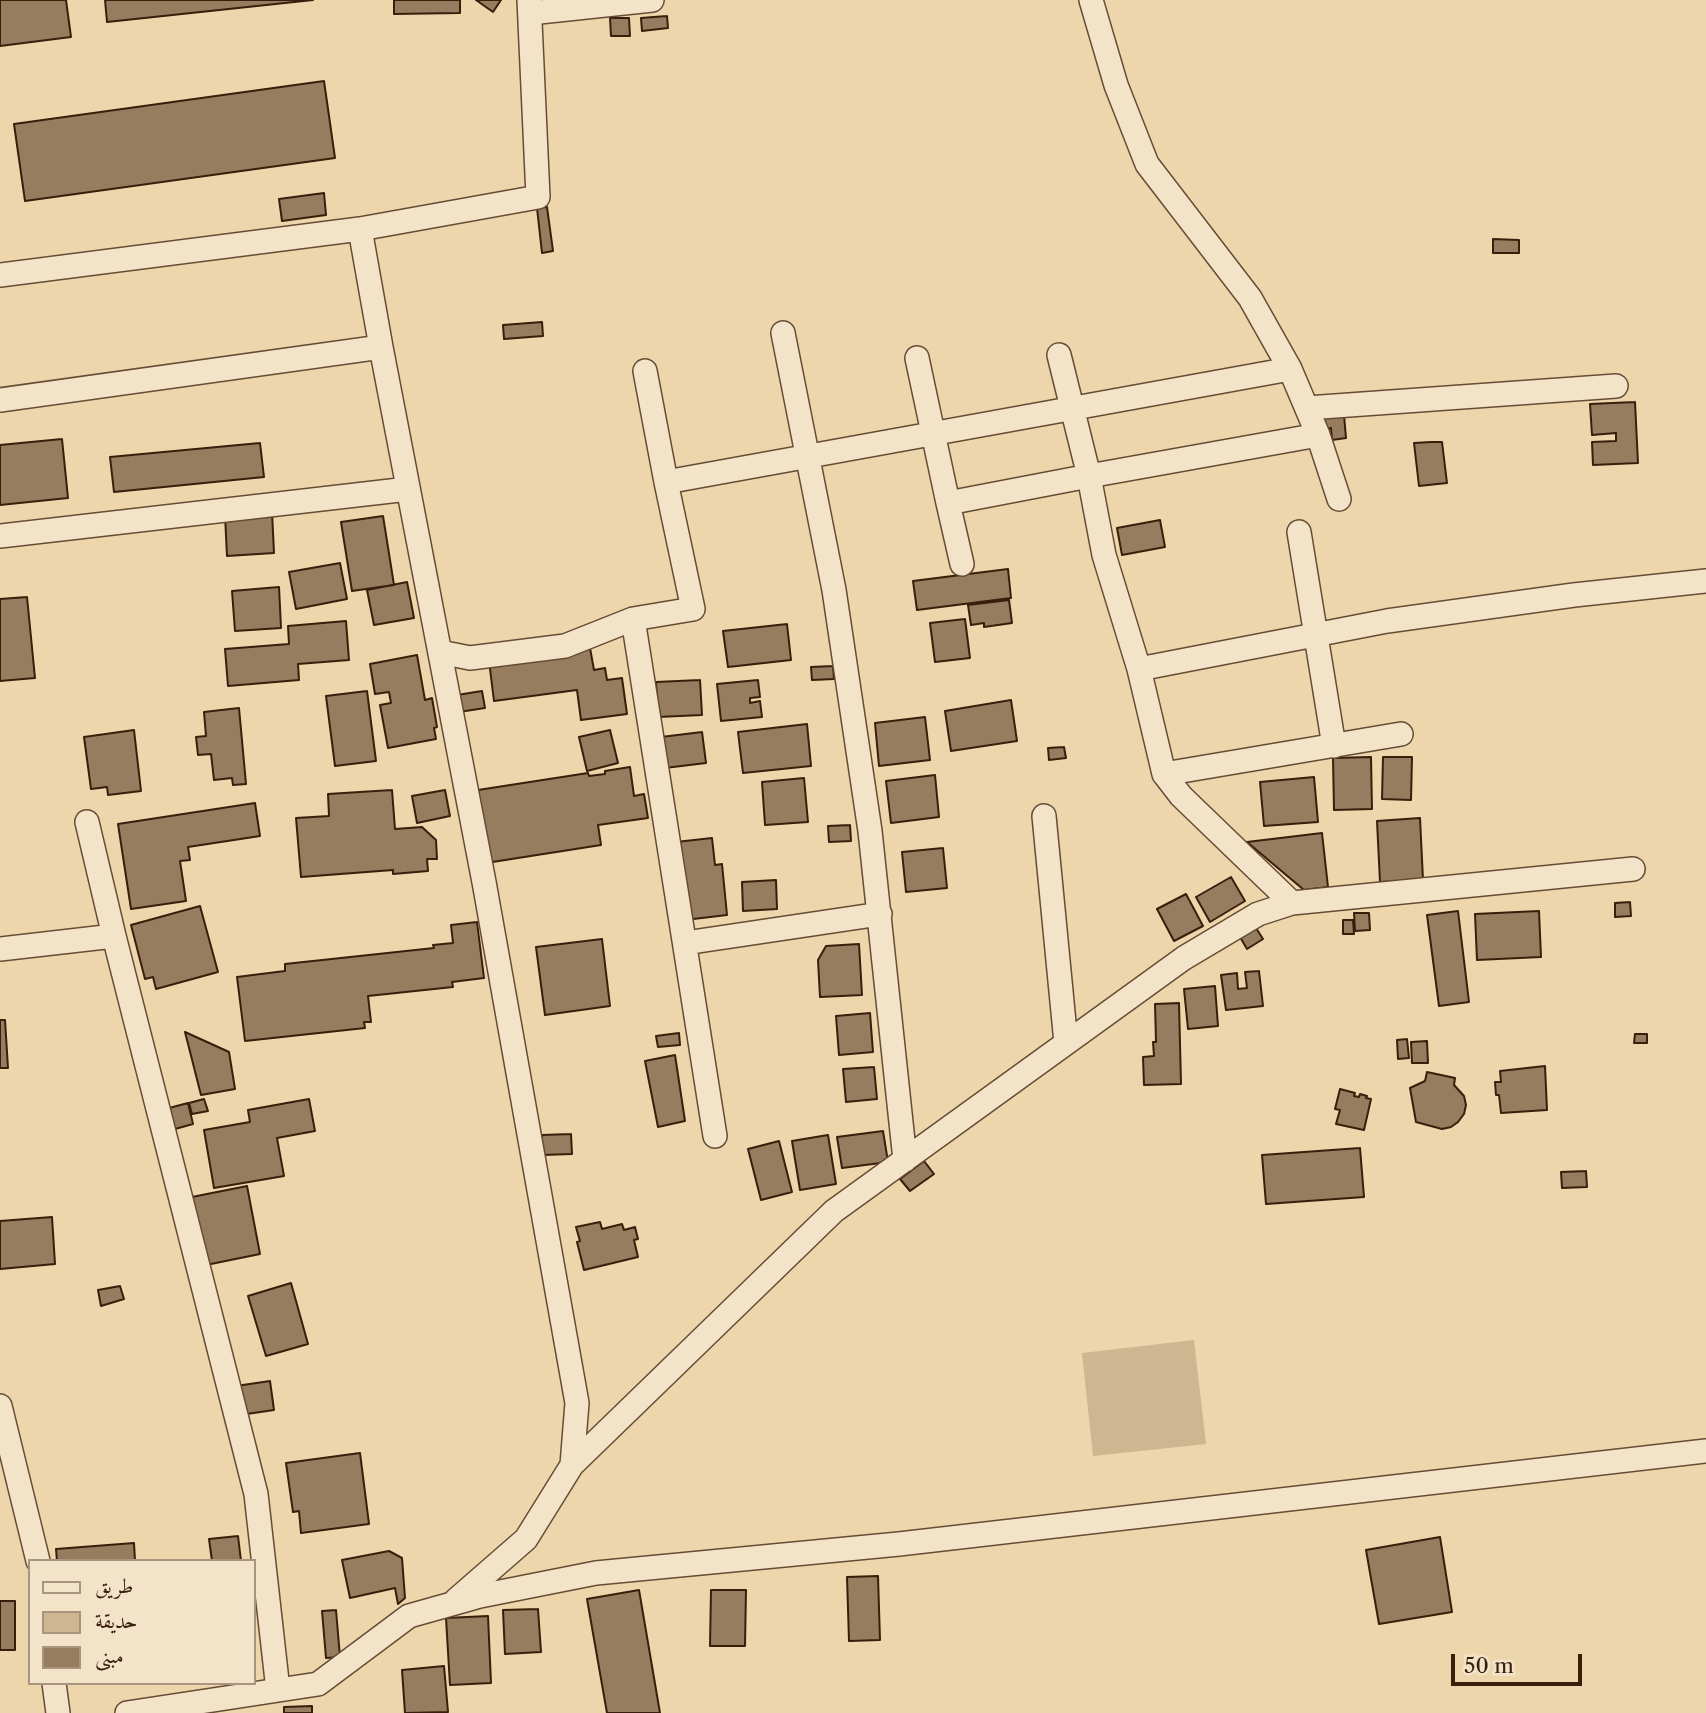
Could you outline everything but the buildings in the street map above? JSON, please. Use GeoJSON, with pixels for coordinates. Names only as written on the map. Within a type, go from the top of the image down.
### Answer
{"type":"FeatureCollection","features":[{"type":"Feature","properties":{"kind":"street"},"geometry":{"type":"LineString","coordinates":[[0,275],[360,229],[538,197],[530,7],[652,0]]}},
{"type":"Feature","properties":{"kind":"street"},"geometry":{"type":"LineString","coordinates":[[1091,0],[1116,85],[1147,164],[1250,298],[1290,369],[1318,435],[1339,499]]}},
{"type":"Feature","properties":{"kind":"street"},"geometry":{"type":"LineString","coordinates":[[360,229],[482,869],[577,1403],[572,1465]]}},
{"type":"Feature","properties":{"kind":"street"},"geometry":{"type":"LineString","coordinates":[[783,333],[834,590],[880,914],[905,1160]]}},
{"type":"Feature","properties":{"kind":"street"},"geometry":{"type":"LineString","coordinates":[[0,400],[381,347]]}},
{"type":"Feature","properties":{"kind":"street"},"geometry":{"type":"LineString","coordinates":[[1059,355],[1089,475],[1104,555],[1139,669],[1164,774],[1181,796],[1292,903]]}},
{"type":"Feature","properties":{"kind":"street"},"geometry":{"type":"LineString","coordinates":[[917,358],[962,564]]}},
{"type":"Feature","properties":{"kind":"street"},"geometry":{"type":"LineString","coordinates":[[666,482],[1290,369]]}},
{"type":"Feature","properties":{"kind":"street"},"geometry":{"type":"LineString","coordinates":[[440,652],[470,658],[565,646],[633,619],[693,609],[645,372]]}},
{"type":"Feature","properties":{"kind":"street"},"geometry":{"type":"LineString","coordinates":[[1307,408],[1616,386]]}},
{"type":"Feature","properties":{"kind":"street"},"geometry":{"type":"LineString","coordinates":[[948,503],[1318,435]]}},
{"type":"Feature","properties":{"kind":"street"},"geometry":{"type":"LineString","coordinates":[[0,536],[408,489]]}},
{"type":"Feature","properties":{"kind":"street"},"geometry":{"type":"LineString","coordinates":[[1299,532],[1334,746]]}},
{"type":"Feature","properties":{"kind":"street"},"geometry":{"type":"LineString","coordinates":[[1139,669],[1441,613],[1706,581]]}},
{"type":"Feature","properties":{"kind":"street"},"geometry":{"type":"LineString","coordinates":[[633,619],[715,1136]]}},
{"type":"Feature","properties":{"kind":"street"},"geometry":{"type":"LineString","coordinates":[[1164,774],[1401,734]]}},
{"type":"Feature","properties":{"kind":"street"},"geometry":{"type":"LineString","coordinates":[[1044,816],[1066,1043]]}},
{"type":"Feature","properties":{"kind":"street"},"geometry":{"type":"LineString","coordinates":[[87,822],[256,1494],[278,1690]]}},
{"type":"Feature","properties":{"kind":"street"},"geometry":{"type":"LineString","coordinates":[[451,1604],[526,1539],[572,1465],[834,1211],[1184,958],[1258,914],[1292,903],[1633,869]]}},
{"type":"Feature","properties":{"kind":"street"},"geometry":{"type":"LineString","coordinates":[[685,943],[880,914]]}},
{"type":"Feature","properties":{"kind":"street"},"geometry":{"type":"LineString","coordinates":[[0,949],[114,936]]}},
{"type":"Feature","properties":{"kind":"street"},"geometry":{"type":"LineString","coordinates":[[0,1406],[38,1559]]}},
{"type":"Feature","properties":{"kind":"street"},"geometry":{"type":"LineString","coordinates":[[127,1713],[318,1684],[409,1616],[480,1596],[596,1573],[899,1544],[1706,1451]]}},
{"type":"Feature","properties":{"kind":"street"},"geometry":{"type":"LineString","coordinates":[[54,1685],[58,1713]]}},
{"type":"Feature","properties":{"kind":"green space"},"geometry":{"type":"Polygon","coordinates":[[[1194,1340],[1206,1444],[1093,1456],[1082,1353],[1194,1340]]]}}]}
